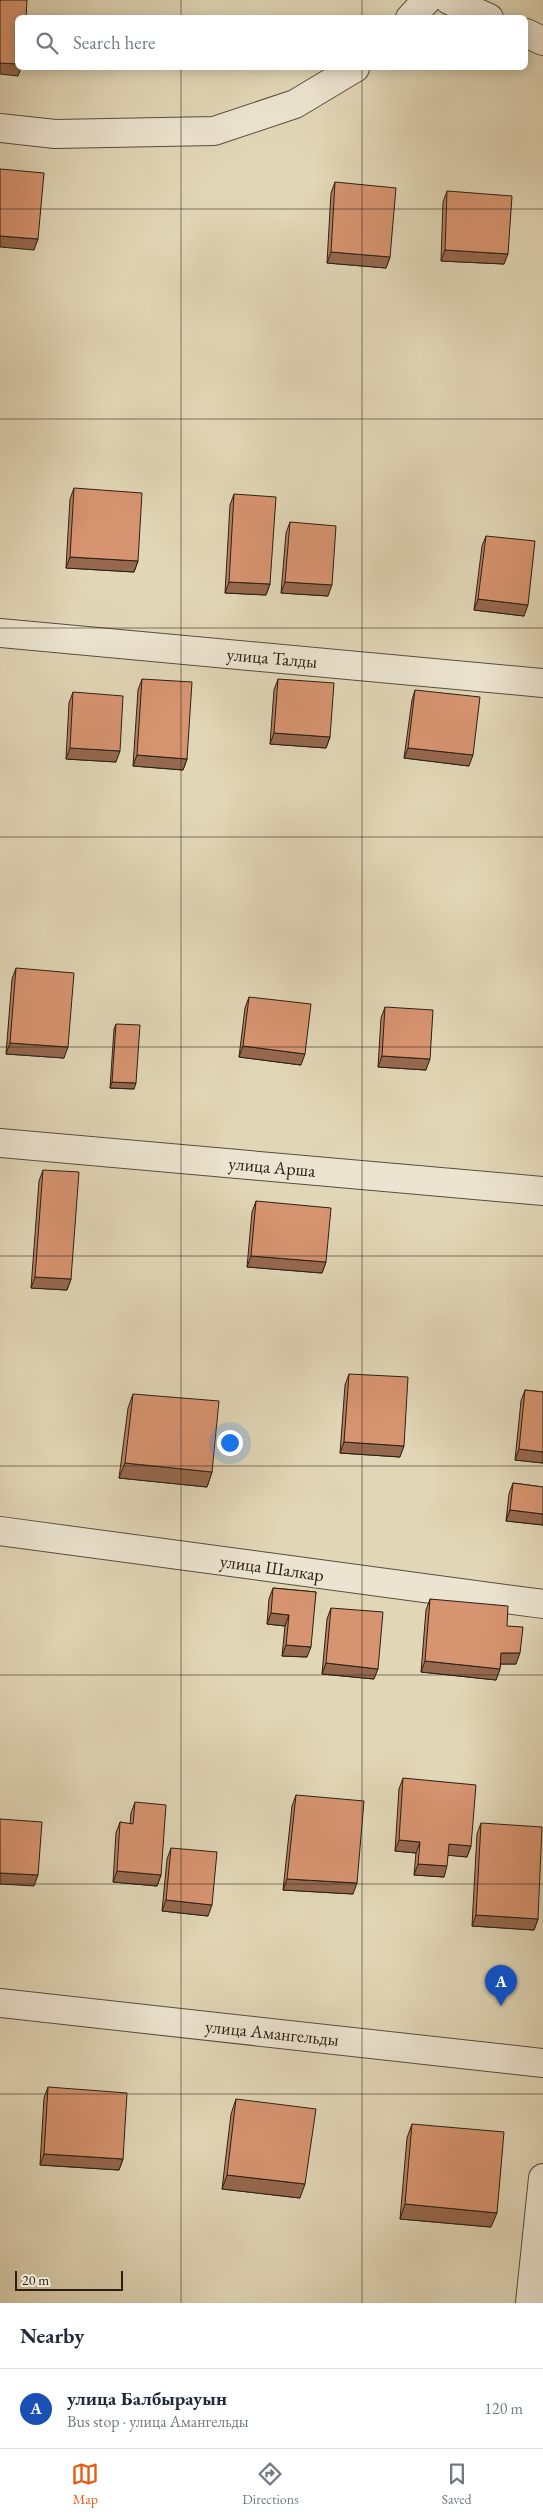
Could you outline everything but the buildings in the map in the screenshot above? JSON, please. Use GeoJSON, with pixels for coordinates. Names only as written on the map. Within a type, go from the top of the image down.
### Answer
{"type":"FeatureCollection","features":[{"type":"Feature","properties":{"kind":"street"},"geometry":{"type":"LineString","coordinates":[[413,15],[427,0]]}},
{"type":"Feature","properties":{"kind":"street"},"geometry":{"type":"LineString","coordinates":[[449,0],[482,15]]}},
{"type":"Feature","properties":{"kind":"street"},"geometry":{"type":"LineString","coordinates":[[528,34],[543,41]]}},
{"type":"Feature","properties":{"kind":"street"},"geometry":{"type":"LineString","coordinates":[[0,128],[55,134],[214,131],[295,104],[352,70]]}},
{"type":"Feature","properties":{"kind":"street","name":"улица Талды"},"geometry":{"type":"LineString","coordinates":[[0,633],[543,683]]}},
{"type":"Feature","properties":{"kind":"street","name":"улица Арша"},"geometry":{"type":"LineString","coordinates":[[0,1143],[543,1191]]}},
{"type":"Feature","properties":{"kind":"street","name":"улица Шалкар"},"geometry":{"type":"LineString","coordinates":[[0,1532],[543,1604]]}},
{"type":"Feature","properties":{"kind":"street","name":"улица Амангельды"},"geometry":{"type":"LineString","coordinates":[[0,2003],[543,2063]]}},
{"type":"Feature","properties":{"kind":"street"},"geometry":{"type":"LineString","coordinates":[[530,2303],[543,2178]]}},
{"type":"Feature","properties":{"kind":"place","name":"улица Балбырауын"},"geometry":{"type":"Point","coordinates":[501,2006]}}]}
